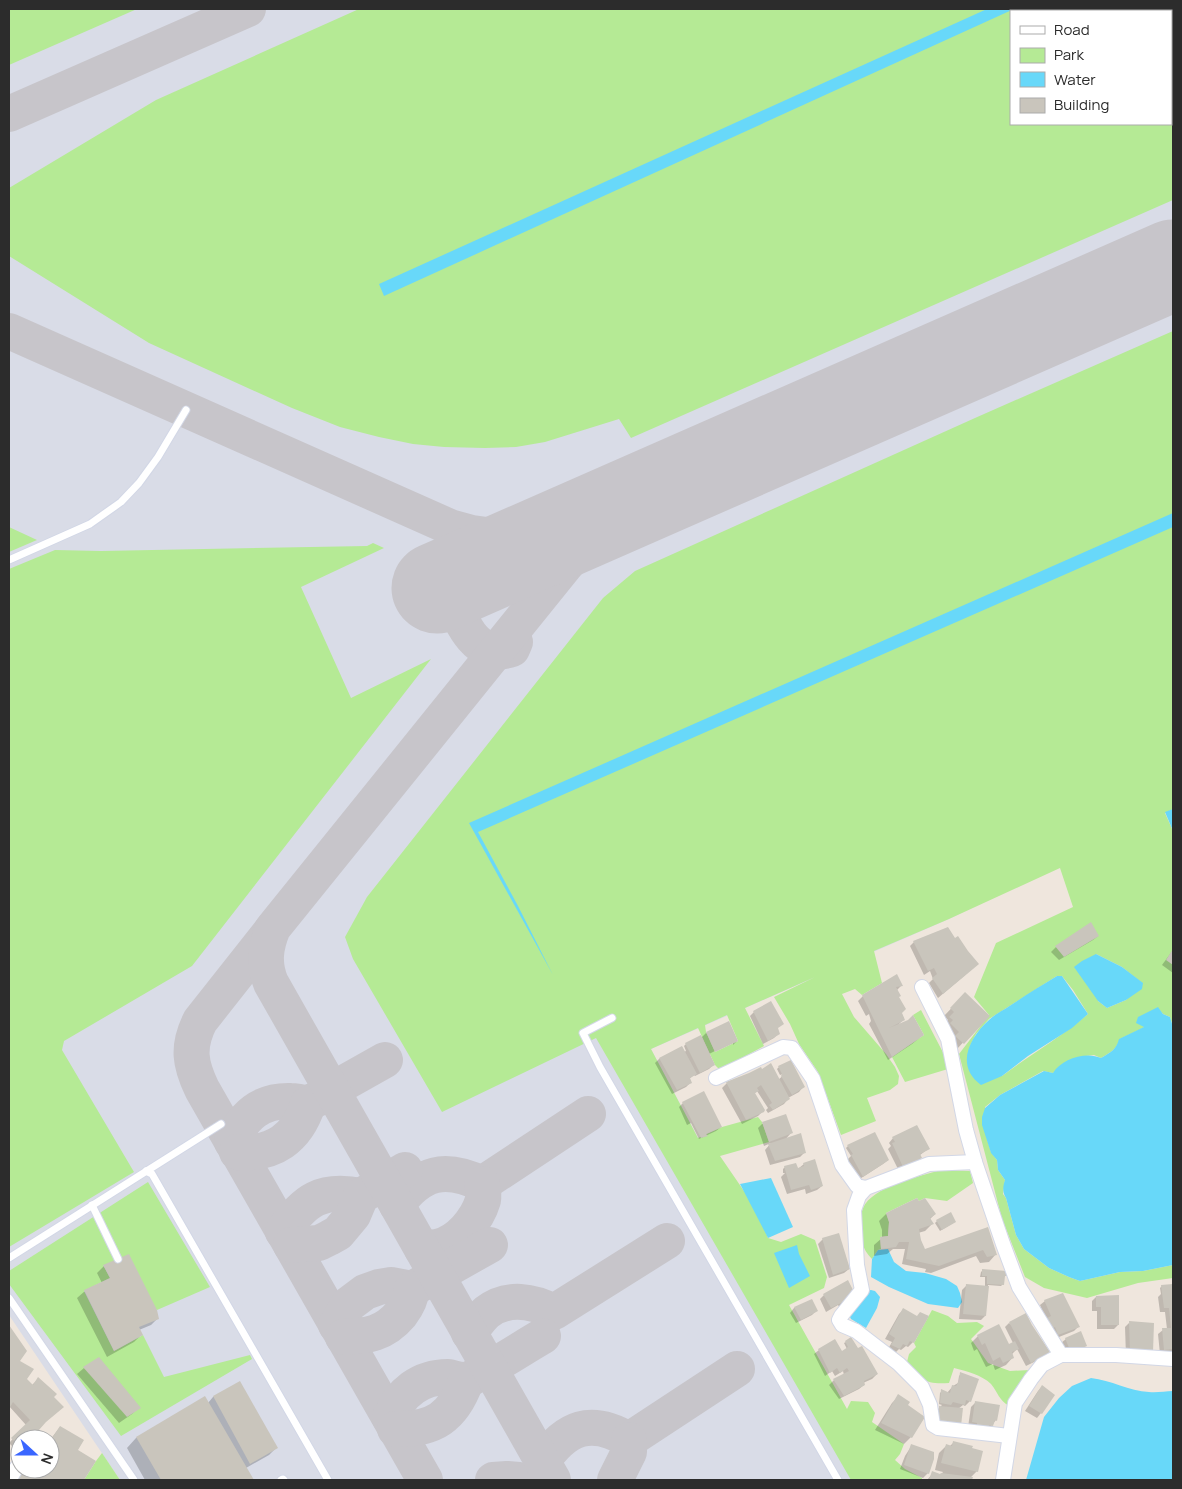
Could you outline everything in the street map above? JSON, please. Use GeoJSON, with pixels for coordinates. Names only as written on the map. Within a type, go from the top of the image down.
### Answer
{"type":"FeatureCollection","features":[{"type":"Feature","properties":{"kind":"street"},"geometry":{"type":"LineString","coordinates":[[922,987],[948,1039],[966,1130],[1002,1244],[1019,1287],[1061,1355]]}},
{"type":"Feature","properties":{"kind":"street"},"geometry":{"type":"LineString","coordinates":[[716,1078],[783,1047],[792,1048],[812,1079],[842,1165],[857,1186],[866,1188]]}},
{"type":"Feature","properties":{"kind":"street"},"geometry":{"type":"LineString","coordinates":[[975,1162],[929,1164],[866,1188],[859,1196],[854,1210],[857,1265],[862,1290],[839,1320],[842,1325],[856,1331],[899,1364],[922,1387],[930,1405],[933,1425],[938,1428],[1009,1436]]}},
{"type":"Feature","properties":{"kind":"street"},"geometry":{"type":"LineString","coordinates":[[1003,1480],[1015,1403],[1030,1379],[1042,1365],[1061,1355],[1116,1354],[1173,1359]]}},
{"type":"Feature","properties":{"kind":"lane"},"geometry":{"type":"LineString","coordinates":[[9,560],[90,524],[121,502],[139,483],[158,457],[186,410]]}},
{"type":"Feature","properties":{"kind":"lane"},"geometry":{"type":"LineString","coordinates":[[612,1018],[583,1033],[600,1066],[838,1480]]}},
{"type":"Feature","properties":{"kind":"lane"},"geometry":{"type":"LineString","coordinates":[[9,1258],[221,1124]]}},
{"type":"Feature","properties":{"kind":"lane"},"geometry":{"type":"LineString","coordinates":[[146,1171],[152,1174],[328,1480]]}},
{"type":"Feature","properties":{"kind":"lane"},"geometry":{"type":"LineString","coordinates":[[92,1205],[118,1259]]}},
{"type":"Feature","properties":{"kind":"lane"},"geometry":{"type":"LineString","coordinates":[[9,1298],[134,1480]]}},
{"type":"Feature","properties":{"kind":"shaded area"},"geometry":{"type":"Polygon","coordinates":[[[9,9],[1173,9],[1173,806],[949,919],[651,1049],[750,1236],[886,1480],[120,1480],[9,1315],[9,9]]]}},
{"type":"Feature","properties":{"kind":"green space"},"geometry":{"type":"Polygon","coordinates":[[[9,9],[137,9],[9,65],[9,9]]]}},
{"type":"Feature","properties":{"kind":"green space"},"geometry":{"type":"Polygon","coordinates":[[[359,9],[1173,9],[1173,200],[631,438],[619,419],[545,442],[516,447],[444,447],[413,444],[340,427],[292,408],[149,343],[9,256],[9,188],[156,100],[359,9]]]}},
{"type":"Feature","properties":{"kind":"green space"},"geometry":{"type":"Polygon","coordinates":[[[1173,331],[1173,809],[1165,813],[1173,831],[1173,1027],[1170,1017],[1163,1014],[1158,1008],[1145,1027],[1120,1039],[1115,1048],[1101,1058],[1094,1055],[1086,1056],[1053,1073],[1043,1071],[1000,1095],[985,1107],[987,1139],[991,1152],[997,1160],[998,1170],[1005,1180],[1003,1194],[1006,1198],[1016,1235],[1024,1249],[1049,1268],[1080,1281],[1120,1272],[1143,1271],[1173,1265],[1173,1278],[1138,1283],[1087,1298],[1044,1288],[1025,1277],[1002,1219],[959,1054],[989,1015],[974,997],[996,943],[1073,907],[1060,868],[874,951],[882,983],[862,995],[855,989],[842,994],[854,1017],[886,1054],[899,1076],[898,1084],[890,1090],[867,1098],[876,1121],[841,1135],[818,1072],[799,1044],[774,997],[815,977],[745,1008],[764,1046],[720,1070],[715,1065],[698,1028],[651,1049],[698,1138],[722,1127],[758,1117],[762,1122],[769,1142],[720,1156],[757,1210],[768,1238],[781,1242],[801,1234],[815,1240],[827,1277],[824,1288],[789,1305],[847,1409],[851,1401],[868,1402],[875,1413],[872,1422],[904,1444],[895,1460],[905,1469],[922,1478],[922,1480],[851,1480],[596,1038],[442,1112],[353,959],[345,937],[367,897],[603,598],[635,571],[1173,331]],[[1096,954],[1098,1001],[1107,1008],[1126,1000],[1142,983],[1122,967],[1096,954]],[[1057,976],[989,1019],[976,1034],[970,1046],[1002,1076],[1088,1014],[1062,976],[1057,976]],[[727,1015],[705,1025],[715,1052],[738,1041],[727,1015]]]}},
{"type":"Feature","properties":{"kind":"green space"},"geometry":{"type":"Polygon","coordinates":[[[9,527],[37,540],[9,552],[9,527]]]}},
{"type":"Feature","properties":{"kind":"green space"},"geometry":{"type":"Polygon","coordinates":[[[373,543],[384,548],[301,587],[351,698],[431,659],[192,966],[64,1041],[62,1050],[134,1172],[9,1247],[9,569],[55,550],[101,551],[367,546],[373,543]]]}},
{"type":"Feature","properties":{"kind":"green space"},"geometry":{"type":"Polygon","coordinates":[[[921,1010],[950,1066],[948,1069],[905,1082],[892,1057],[924,1035],[913,1015],[921,1010]]]}},
{"type":"Feature","properties":{"kind":"green space"},"geometry":{"type":"Polygon","coordinates":[[[941,1170],[970,1171],[973,1183],[947,1201],[925,1198],[919,1201],[917,1198],[886,1213],[889,1222],[888,1236],[880,1237],[881,1249],[878,1250],[872,1259],[866,1252],[860,1225],[863,1208],[868,1201],[886,1188],[941,1170]]]}},
{"type":"Feature","properties":{"kind":"green space"},"geometry":{"type":"Polygon","coordinates":[[[148,1182],[210,1287],[157,1310],[103,1265],[110,1278],[84,1291],[114,1351],[143,1335],[164,1377],[250,1355],[252,1359],[121,1436],[9,1284],[9,1271],[148,1182]]]}},
{"type":"Feature","properties":{"kind":"green space"},"geometry":{"type":"Polygon","coordinates":[[[932,1310],[948,1316],[957,1323],[977,1322],[984,1326],[971,1339],[988,1363],[1010,1371],[1030,1370],[1009,1406],[1001,1399],[991,1384],[974,1374],[954,1368],[949,1383],[929,1382],[920,1377],[907,1362],[909,1354],[916,1347],[914,1343],[932,1310]]]}},
{"type":"Feature","properties":{"kind":"green space"},"geometry":{"type":"Polygon","coordinates":[[[102,1453],[120,1480],[84,1480],[96,1461],[102,1453]]]}},
{"type":"Feature","properties":{"kind":"water"},"geometry":{"type":"Polygon","coordinates":[[[987,9],[1014,9],[384,296],[379,284],[987,9]]]}},
{"type":"Feature","properties":{"kind":"water"},"geometry":{"type":"Polygon","coordinates":[[[1173,513],[1173,527],[478,832],[553,975],[469,823],[1173,513]]]}},
{"type":"Feature","properties":{"kind":"water"},"geometry":{"type":"Polygon","coordinates":[[[1173,809],[1173,831],[1165,812],[1173,809]]]}},
{"type":"Feature","properties":{"kind":"water"},"geometry":{"type":"Polygon","coordinates":[[[1096,954],[1122,967],[1143,983],[1142,989],[1126,1000],[1107,1008],[1098,1001],[1074,967],[1096,954]]]}},
{"type":"Feature","properties":{"kind":"water"},"geometry":{"type":"Polygon","coordinates":[[[1057,976],[1062,976],[1088,1014],[1072,1028],[1028,1056],[1002,1076],[981,1085],[968,1069],[967,1061],[971,1043],[976,1035],[994,1016],[1057,976]]]}},
{"type":"Feature","properties":{"kind":"water"},"geometry":{"type":"Polygon","coordinates":[[[1158,1007],[1163,1014],[1170,1017],[1173,1027],[1173,1265],[1143,1271],[1120,1272],[1080,1281],[1049,1268],[1024,1249],[1016,1235],[1003,1191],[1005,1180],[998,1170],[997,1160],[991,1153],[982,1125],[982,1117],[985,1108],[1000,1095],[1044,1071],[1053,1073],[1068,1060],[1081,1056],[1088,1055],[1101,1058],[1108,1054],[1115,1048],[1119,1039],[1144,1027],[1136,1023],[1138,1017],[1158,1007]]]}},
{"type":"Feature","properties":{"kind":"water"},"geometry":{"type":"Polygon","coordinates":[[[771,1178],[793,1227],[768,1238],[740,1184],[771,1178]]]}},
{"type":"Feature","properties":{"kind":"water"},"geometry":{"type":"Polygon","coordinates":[[[797,1245],[799,1254],[810,1276],[789,1288],[774,1253],[797,1245]]]}},
{"type":"Feature","properties":{"kind":"water"},"geometry":{"type":"Polygon","coordinates":[[[888,1249],[894,1262],[906,1271],[925,1273],[946,1279],[957,1286],[962,1302],[958,1308],[928,1304],[871,1277],[872,1259],[878,1250],[888,1249]]]}},
{"type":"Feature","properties":{"kind":"water"},"geometry":{"type":"Polygon","coordinates":[[[865,1291],[875,1291],[880,1297],[877,1308],[866,1328],[851,1319],[849,1315],[865,1291]]]}},
{"type":"Feature","properties":{"kind":"water"},"geometry":{"type":"Polygon","coordinates":[[[1091,1378],[1142,1391],[1173,1391],[1173,1480],[1026,1480],[1044,1417],[1059,1398],[1072,1386],[1091,1378]]]}},
{"type":"Feature","properties":{"kind":"building"},"geometry":{"type":"Polygon","coordinates":[[[1091,922],[1099,936],[1064,957],[1055,946],[1091,922]]]}},
{"type":"Feature","properties":{"kind":"building"},"geometry":{"type":"Polygon","coordinates":[[[948,927],[955,938],[958,936],[979,964],[943,994],[932,978],[937,974],[934,968],[928,971],[913,941],[948,927]]]}},
{"type":"Feature","properties":{"kind":"building"},"geometry":{"type":"Polygon","coordinates":[[[1173,949],[1173,965],[1166,960],[1173,949]]]}},
{"type":"Feature","properties":{"kind":"building"},"geometry":{"type":"Polygon","coordinates":[[[897,974],[903,986],[896,987],[906,1009],[902,1013],[905,1020],[889,1028],[908,1020],[913,1015],[924,1035],[892,1057],[862,995],[897,974]]]}},
{"type":"Feature","properties":{"kind":"building"},"geometry":{"type":"Polygon","coordinates":[[[965,992],[990,1016],[964,1044],[955,1036],[959,1032],[950,1023],[953,1020],[949,1017],[954,1012],[950,1008],[965,992]]]}},
{"type":"Feature","properties":{"kind":"building"},"geometry":{"type":"Polygon","coordinates":[[[771,1001],[784,1024],[778,1028],[780,1034],[768,1041],[753,1011],[771,1001]]]}},
{"type":"Feature","properties":{"kind":"building"},"geometry":{"type":"Polygon","coordinates":[[[729,1021],[738,1041],[715,1052],[706,1032],[729,1021]]]}},
{"type":"Feature","properties":{"kind":"building"},"geometry":{"type":"Polygon","coordinates":[[[701,1035],[715,1065],[700,1073],[685,1043],[701,1035]]]}},
{"type":"Feature","properties":{"kind":"building"},"geometry":{"type":"Polygon","coordinates":[[[682,1046],[697,1074],[690,1078],[692,1083],[677,1090],[659,1058],[682,1046]]]}},
{"type":"Feature","properties":{"kind":"building"},"geometry":{"type":"Polygon","coordinates":[[[791,1060],[805,1087],[792,1095],[781,1076],[782,1074],[778,1066],[791,1060]]]}},
{"type":"Feature","properties":{"kind":"building"},"geometry":{"type":"Polygon","coordinates":[[[771,1063],[790,1099],[773,1110],[769,1105],[772,1103],[761,1085],[757,1088],[759,1091],[755,1093],[765,1110],[746,1120],[726,1082],[761,1067],[762,1069],[771,1063]]]}},
{"type":"Feature","properties":{"kind":"building"},"geometry":{"type":"Polygon","coordinates":[[[704,1091],[722,1127],[701,1138],[682,1102],[704,1091]]]}},
{"type":"Feature","properties":{"kind":"building"},"geometry":{"type":"Polygon","coordinates":[[[786,1114],[793,1133],[769,1142],[762,1122],[786,1114]]]}},
{"type":"Feature","properties":{"kind":"building"},"geometry":{"type":"Polygon","coordinates":[[[917,1125],[930,1149],[920,1154],[922,1158],[903,1167],[892,1143],[895,1142],[892,1137],[917,1125]]]}},
{"type":"Feature","properties":{"kind":"building"},"geometry":{"type":"Polygon","coordinates":[[[875,1132],[889,1160],[863,1177],[847,1145],[875,1132]]]}},
{"type":"Feature","properties":{"kind":"building"},"geometry":{"type":"Polygon","coordinates":[[[801,1133],[806,1153],[775,1161],[768,1144],[801,1133]]]}},
{"type":"Feature","properties":{"kind":"building"},"geometry":{"type":"Polygon","coordinates":[[[815,1159],[823,1186],[811,1190],[809,1185],[791,1190],[784,1166],[796,1163],[798,1168],[804,1166],[803,1163],[815,1159]]]}},
{"type":"Feature","properties":{"kind":"building"},"geometry":{"type":"Polygon","coordinates":[[[917,1198],[919,1201],[925,1198],[936,1214],[930,1218],[934,1224],[919,1229],[925,1249],[988,1227],[997,1255],[987,1257],[983,1250],[939,1266],[906,1259],[909,1242],[899,1242],[896,1247],[881,1249],[880,1237],[888,1236],[889,1222],[886,1213],[917,1198]]]}},
{"type":"Feature","properties":{"kind":"building"},"geometry":{"type":"Polygon","coordinates":[[[951,1212],[956,1222],[942,1230],[936,1220],[951,1212]]]}},
{"type":"Feature","properties":{"kind":"building"},"geometry":{"type":"Polygon","coordinates":[[[839,1233],[850,1269],[833,1275],[822,1238],[839,1233]]]}},
{"type":"Feature","properties":{"kind":"building"},"geometry":{"type":"Polygon","coordinates":[[[129,1254],[157,1310],[159,1319],[139,1327],[143,1335],[114,1351],[84,1290],[110,1278],[103,1265],[129,1254]]]}},
{"type":"Feature","properties":{"kind":"building"},"geometry":{"type":"Polygon","coordinates":[[[982,1269],[1007,1271],[1004,1285],[987,1284],[987,1276],[982,1276],[982,1269]]]}},
{"type":"Feature","properties":{"kind":"building"},"geometry":{"type":"Polygon","coordinates":[[[848,1280],[855,1298],[831,1308],[823,1294],[848,1280]]]}},
{"type":"Feature","properties":{"kind":"building"},"geometry":{"type":"Polygon","coordinates":[[[966,1284],[989,1286],[986,1316],[963,1314],[966,1284]]]}},
{"type":"Feature","properties":{"kind":"building"},"geometry":{"type":"Polygon","coordinates":[[[1173,1284],[1173,1349],[1164,1350],[1162,1328],[1171,1328],[1169,1308],[1164,1308],[1161,1285],[1173,1284]]]}},
{"type":"Feature","properties":{"kind":"building"},"geometry":{"type":"Polygon","coordinates":[[[1063,1293],[1080,1327],[1058,1335],[1055,1327],[1051,1329],[1047,1318],[1051,1316],[1044,1300],[1063,1293]]]}},
{"type":"Feature","properties":{"kind":"building"},"geometry":{"type":"Polygon","coordinates":[[[1119,1295],[1119,1325],[1101,1325],[1101,1307],[1096,1307],[1096,1296],[1119,1295]]]}},
{"type":"Feature","properties":{"kind":"building"},"geometry":{"type":"Polygon","coordinates":[[[812,1299],[818,1311],[801,1320],[794,1307],[812,1299]]]}},
{"type":"Feature","properties":{"kind":"building"},"geometry":{"type":"Polygon","coordinates":[[[903,1308],[917,1316],[920,1312],[929,1316],[914,1343],[910,1341],[907,1346],[903,1344],[900,1349],[891,1345],[895,1338],[889,1334],[903,1308]]]}},
{"type":"Feature","properties":{"kind":"building"},"geometry":{"type":"Polygon","coordinates":[[[1026,1313],[1050,1352],[1031,1363],[1009,1322],[1026,1313]]]}},
{"type":"Feature","properties":{"kind":"building"},"geometry":{"type":"Polygon","coordinates":[[[1129,1321],[1154,1323],[1153,1352],[1130,1352],[1129,1321]]]}},
{"type":"Feature","properties":{"kind":"building"},"geometry":{"type":"Polygon","coordinates":[[[999,1324],[1009,1344],[1015,1341],[1019,1349],[1012,1352],[1014,1358],[1003,1363],[1000,1357],[993,1361],[985,1343],[982,1345],[977,1335],[999,1324]]]}},
{"type":"Feature","properties":{"kind":"building"},"geometry":{"type":"Polygon","coordinates":[[[9,1325],[27,1351],[20,1361],[34,1369],[27,1379],[33,1385],[38,1377],[57,1394],[54,1397],[64,1407],[40,1429],[20,1429],[30,1420],[13,1402],[9,1409],[9,1325]]]}},
{"type":"Feature","properties":{"kind":"building"},"geometry":{"type":"Polygon","coordinates":[[[1081,1331],[1087,1346],[1071,1353],[1065,1338],[1081,1331]]]}},
{"type":"Feature","properties":{"kind":"building"},"geometry":{"type":"Polygon","coordinates":[[[851,1337],[858,1348],[862,1346],[878,1374],[864,1381],[865,1385],[844,1396],[833,1379],[849,1371],[847,1368],[840,1373],[837,1368],[830,1373],[818,1349],[835,1339],[842,1351],[848,1347],[845,1341],[851,1337]]]}},
{"type":"Feature","properties":{"kind":"building"},"geometry":{"type":"Polygon","coordinates":[[[99,1357],[141,1408],[127,1417],[83,1367],[99,1357]]]}},
{"type":"Feature","properties":{"kind":"building"},"geometry":{"type":"Polygon","coordinates":[[[960,1372],[979,1379],[971,1402],[966,1400],[965,1405],[953,1402],[951,1405],[940,1403],[941,1389],[950,1393],[952,1385],[956,1386],[959,1380],[960,1372]]]}},
{"type":"Feature","properties":{"kind":"building"},"geometry":{"type":"Polygon","coordinates":[[[240,1381],[278,1448],[250,1464],[213,1396],[240,1381]]]}},
{"type":"Feature","properties":{"kind":"building"},"geometry":{"type":"Polygon","coordinates":[[[1042,1385],[1055,1395],[1042,1414],[1029,1406],[1042,1385]]]}},
{"type":"Feature","properties":{"kind":"building"},"geometry":{"type":"Polygon","coordinates":[[[898,1394],[910,1402],[908,1405],[925,1417],[912,1438],[881,1423],[898,1394]]]}},
{"type":"Feature","properties":{"kind":"building"},"geometry":{"type":"Polygon","coordinates":[[[205,1396],[254,1480],[161,1480],[136,1437],[205,1396]]]}},
{"type":"Feature","properties":{"kind":"building"},"geometry":{"type":"Polygon","coordinates":[[[975,1401],[1000,1405],[997,1421],[995,1420],[993,1426],[989,1425],[988,1429],[977,1427],[977,1423],[972,1422],[975,1401]]]}},
{"type":"Feature","properties":{"kind":"building"},"geometry":{"type":"Polygon","coordinates":[[[939,1406],[963,1408],[961,1426],[939,1423],[939,1406]]]}},
{"type":"Feature","properties":{"kind":"building"},"geometry":{"type":"Polygon","coordinates":[[[60,1426],[84,1440],[78,1450],[96,1461],[84,1480],[17,1480],[60,1479],[60,1429],[58,1429],[60,1426]]]}},
{"type":"Feature","properties":{"kind":"building"},"geometry":{"type":"Polygon","coordinates":[[[953,1441],[973,1446],[972,1448],[983,1451],[978,1472],[941,1463],[946,1444],[952,1446],[953,1441]]]}},
{"type":"Feature","properties":{"kind":"building"},"geometry":{"type":"Polygon","coordinates":[[[911,1444],[934,1452],[934,1459],[929,1474],[904,1465],[911,1444]]]}},
{"type":"Feature","properties":{"kind":"building"},"geometry":{"type":"Polygon","coordinates":[[[932,1471],[940,1474],[973,1477],[972,1480],[929,1480],[932,1471]]]}},
{"type":"Feature","properties":{"kind":"taxiway"},"geometry":{"type":"LineString","coordinates":[[9,114],[248,9]]}},
{"type":"Feature","properties":{"kind":"taxiway"},"geometry":{"type":"LineString","coordinates":[[9,331],[450,527],[494,536],[549,533],[611,510]]}},
{"type":"Feature","properties":{"kind":"taxiway"},"geometry":{"type":"LineString","coordinates":[[553,1480],[271,983],[268,976],[266,956],[273,928],[565,566],[593,534],[639,500]]}},
{"type":"Feature","properties":{"kind":"taxiway"},"geometry":{"type":"LineString","coordinates":[[446,585],[462,621],[468,632],[477,642],[487,649],[498,651],[512,649],[515,642]]}},
{"type":"Feature","properties":{"kind":"taxiway"},"geometry":{"type":"LineString","coordinates":[[271,931],[200,1021],[192,1047],[195,1071],[202,1089],[425,1480]]}},
{"type":"Feature","properties":{"kind":"taxiway"},"geometry":{"type":"LineString","coordinates":[[232,1142],[242,1124],[254,1111],[280,1101],[306,1103],[314,1101],[385,1060]]}},
{"type":"Feature","properties":{"kind":"taxiway"},"geometry":{"type":"LineString","coordinates":[[237,1152],[262,1151],[282,1142],[297,1126],[308,1104]]}},
{"type":"Feature","properties":{"kind":"taxiway"},"geometry":{"type":"LineString","coordinates":[[397,1205],[415,1185],[435,1175],[456,1175],[482,1184],[588,1114]]}},
{"type":"Feature","properties":{"kind":"taxiway"},"geometry":{"type":"LineString","coordinates":[[291,1245],[319,1243],[338,1233],[353,1215],[361,1196],[405,1170]]}},
{"type":"Feature","properties":{"kind":"taxiway"},"geometry":{"type":"LineString","coordinates":[[422,1249],[445,1244],[466,1229],[472,1222],[483,1200],[482,1184]]}},
{"type":"Feature","properties":{"kind":"taxiway"},"geometry":{"type":"LineString","coordinates":[[283,1232],[299,1212],[315,1199],[335,1194],[361,1196]]}},
{"type":"Feature","properties":{"kind":"taxiway"},"geometry":{"type":"LineString","coordinates":[[469,1333],[487,1312],[503,1304],[512,1302],[529,1303],[554,1312],[667,1241]]}},
{"type":"Feature","properties":{"kind":"taxiway"},"geometry":{"type":"LineString","coordinates":[[336,1325],[349,1304],[365,1292],[391,1285],[412,1289],[490,1245]]}},
{"type":"Feature","properties":{"kind":"taxiway"},"geometry":{"type":"LineString","coordinates":[[343,1337],[368,1335],[388,1326],[395,1321],[405,1308],[410,1299],[412,1289]]}},
{"type":"Feature","properties":{"kind":"taxiway"},"geometry":{"type":"LineString","coordinates":[[390,1418],[399,1401],[420,1383],[448,1377],[463,1380],[469,1379],[543,1336]]}},
{"type":"Feature","properties":{"kind":"taxiway"},"geometry":{"type":"LineString","coordinates":[[542,1462],[560,1441],[580,1429],[603,1429],[629,1440],[737,1369]]}},
{"type":"Feature","properties":{"kind":"taxiway"},"geometry":{"type":"LineString","coordinates":[[395,1429],[421,1427],[440,1419],[455,1404],[466,1381]]}},
{"type":"Feature","properties":{"kind":"taxiway"},"geometry":{"type":"LineString","coordinates":[[615,1480],[629,1452],[629,1440]]}},
{"type":"Feature","properties":{"kind":"taxiway"},"geometry":{"type":"LineString","coordinates":[[493,1480],[519,1480]]}},
{"type":"Feature","properties":{"kind":"runway"},"geometry":{"type":"LineString","coordinates":[[437,588],[1173,265]]}}]}
